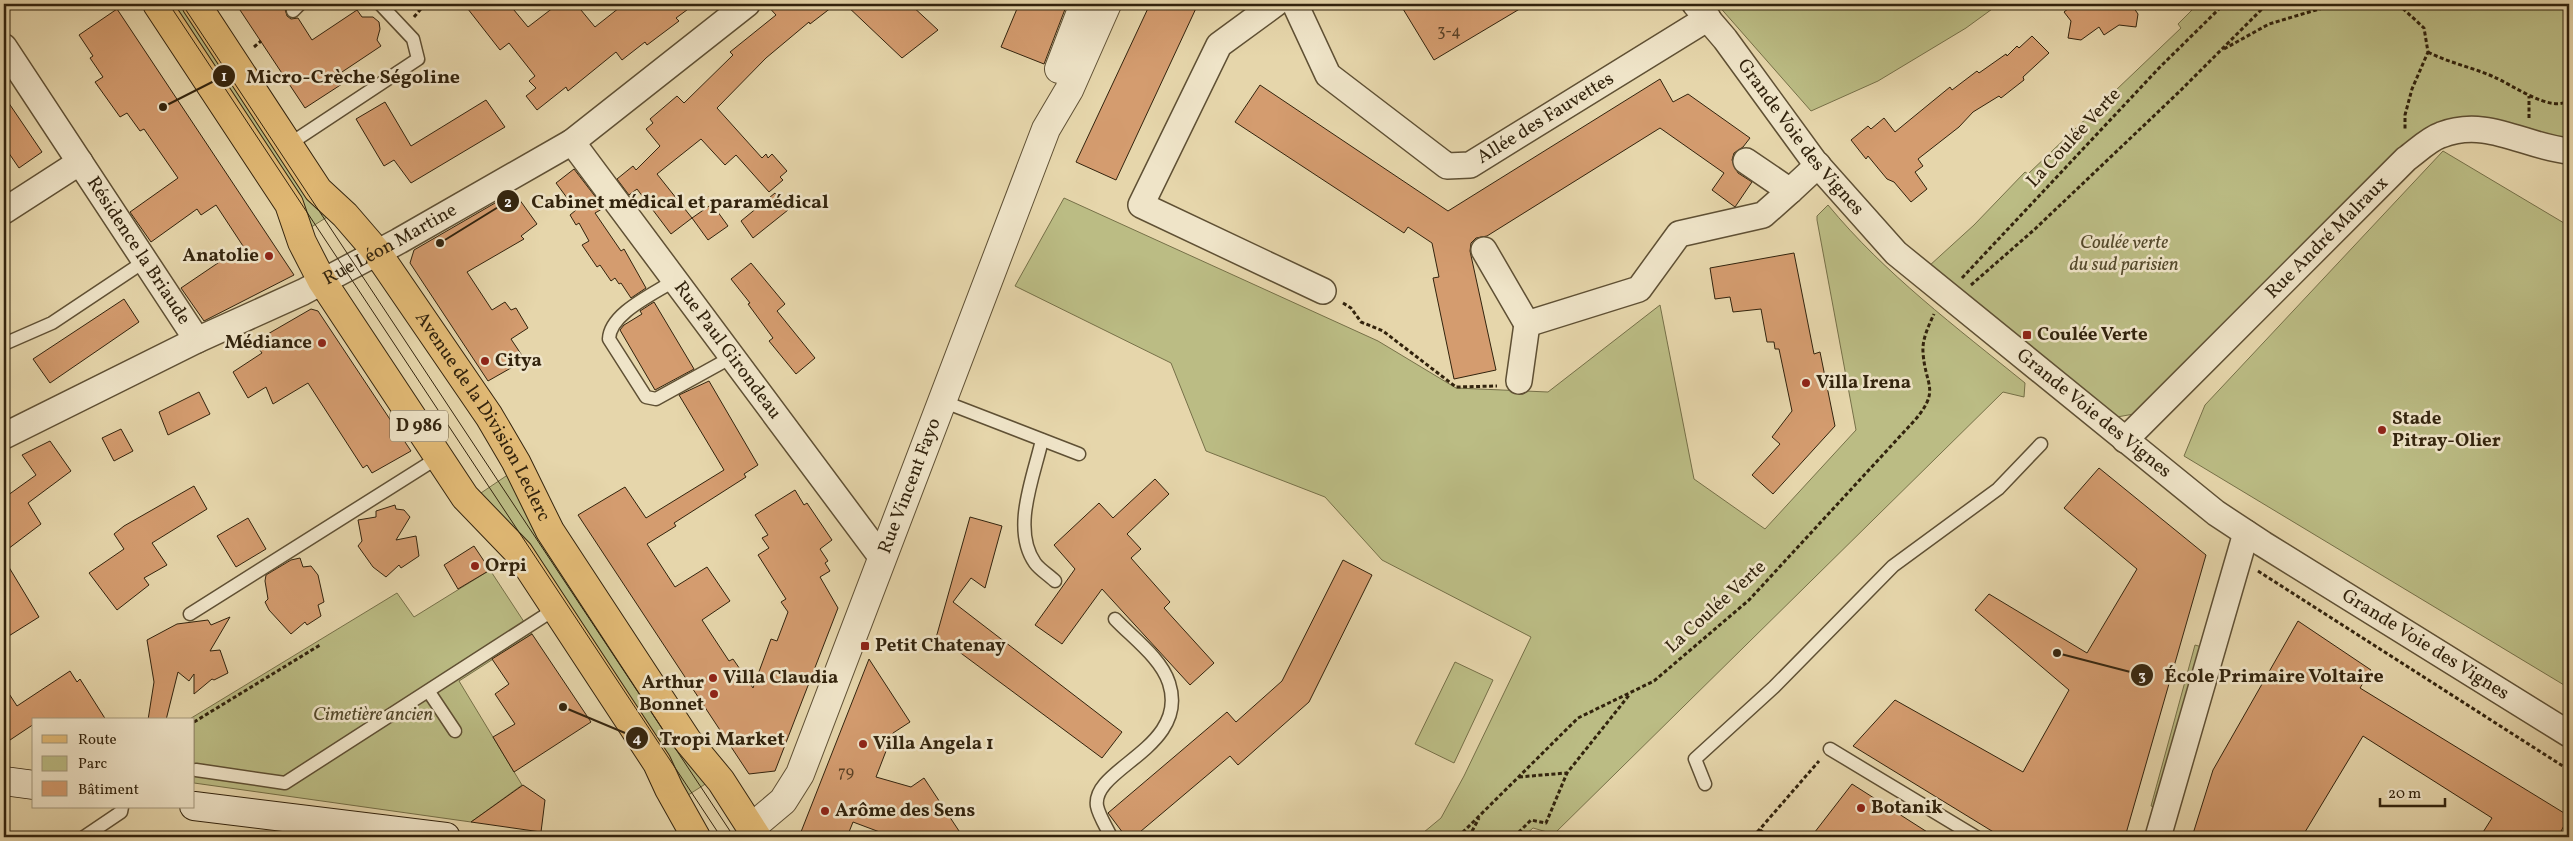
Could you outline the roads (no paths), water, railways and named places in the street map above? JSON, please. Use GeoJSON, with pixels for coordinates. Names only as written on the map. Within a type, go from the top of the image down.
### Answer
{"type":"FeatureCollection","features":[{"type":"Feature","properties":{"kind":"main road","name":"D 986"},"geometry":{"type":"LineString","coordinates":[[157,4],[289,204],[302,242],[322,282],[466,497],[519,553],[657,763],[668,789],[696,837]]}},
{"type":"Feature","properties":{"kind":"main road","name":"Avenue de la Division Leclerc"},"geometry":{"type":"LineString","coordinates":[[196,4],[318,190],[345,215],[376,252],[489,416],[516,462],[550,531],[688,740],[721,781],[748,834]]}},
{"type":"Feature","properties":{"kind":"street","name":"Rue Léon Martine"},"geometry":{"type":"LineString","coordinates":[[4,436],[197,340],[322,282],[572,142],[747,4]]}},
{"type":"Feature","properties":{"kind":"street","name":"Rue Vincent Fayo"},"geometry":{"type":"LineString","coordinates":[[1046,129],[1056,79],[1084,4]]}},
{"type":"Feature","properties":{"kind":"street","name":"Rue Vincent Fayo"},"geometry":{"type":"LineString","coordinates":[[748,834],[783,801],[800,774],[1046,129],[1069,90],[1107,4]]}},
{"type":"Feature","properties":{"kind":"street"},"geometry":{"type":"LineString","coordinates":[[1275,4],[1219,45],[1141,205],[1323,291]]}},
{"type":"Feature","properties":{"kind":"street","name":"Allée des Fauvettes"},"geometry":{"type":"LineString","coordinates":[[1295,4],[1328,75],[1447,166],[1470,165],[1702,11]]}},
{"type":"Feature","properties":{"kind":"street","name":"Grande Voie des Vignes"},"geometry":{"type":"LineString","coordinates":[[1702,11],[1818,165],[1896,253],[2216,513],[2569,734]]}},
{"type":"Feature","properties":{"kind":"street","name":"Résidence la Briaude"},"geometry":{"type":"LineString","coordinates":[[4,47],[197,340]]}},
{"type":"Feature","properties":{"kind":"street","name":"Rue André Malraux"},"geometry":{"type":"LineString","coordinates":[[2125,440],[2406,159],[2440,135],[2467,129],[2494,130],[2569,151]]}},
{"type":"Feature","properties":{"kind":"street","name":"Rue Paul Girondeau"},"geometry":{"type":"LineString","coordinates":[[572,142],[882,558]]}},
{"type":"Feature","properties":{"kind":"street"},"geometry":{"type":"LineString","coordinates":[[1746,161],[1790,191]]}},
{"type":"Feature","properties":{"kind":"street","name":"Résidence la Briaude"},"geometry":{"type":"LineString","coordinates":[[4,210],[80,162]]}},
{"type":"Feature","properties":{"kind":"street"},"geometry":{"type":"LineString","coordinates":[[1527,324],[1639,289],[1679,234],[1763,215],[1818,165]]}},
{"type":"Feature","properties":{"kind":"street"},"geometry":{"type":"LineString","coordinates":[[1484,250],[1527,324],[1518,381]]}},
{"type":"Feature","properties":{"kind":"street"},"geometry":{"type":"LineString","coordinates":[[2158,837],[2246,533]]}},
{"type":"Feature","properties":{"kind":"street"},"geometry":{"type":"LineString","coordinates":[[4,781],[32,785]]}},
{"type":"Feature","properties":{"kind":"street"},"geometry":{"type":"LineString","coordinates":[[195,806],[313,829],[446,837]]}},
{"type":"Feature","properties":{"kind":"lane"},"geometry":{"type":"LineString","coordinates":[[288,145],[418,59],[413,39],[380,4]]}},
{"type":"Feature","properties":{"kind":"lane"},"geometry":{"type":"LineString","coordinates":[[4,344],[52,323],[145,261]]}},
{"type":"Feature","properties":{"kind":"lane"},"geometry":{"type":"LineString","coordinates":[[675,280],[617,318],[610,329],[609,339],[646,397],[656,398],[732,357]]}},
{"type":"Feature","properties":{"kind":"lane"},"geometry":{"type":"LineString","coordinates":[[942,401],[1079,454]]}},
{"type":"Feature","properties":{"kind":"lane"},"geometry":{"type":"LineString","coordinates":[[1042,440],[1025,516],[1026,543],[1036,564],[1055,581]]}},
{"type":"Feature","properties":{"kind":"lane"},"geometry":{"type":"LineString","coordinates":[[1705,784],[1695,759],[1774,687],[1892,566],[1998,489],[2042,444]]}},
{"type":"Feature","properties":{"kind":"lane"},"geometry":{"type":"LineString","coordinates":[[190,614],[439,457]]}},
{"type":"Feature","properties":{"kind":"lane"},"geometry":{"type":"LineString","coordinates":[[196,770],[285,783],[429,692],[555,609]]}},
{"type":"Feature","properties":{"kind":"lane"},"geometry":{"type":"LineString","coordinates":[[1111,837],[1097,806],[1099,790],[1163,732],[1171,706],[1169,683],[1158,664],[1115,619]]}},
{"type":"Feature","properties":{"kind":"lane"},"geometry":{"type":"LineString","coordinates":[[429,692],[455,731]]}},
{"type":"Feature","properties":{"kind":"lane"},"geometry":{"type":"LineString","coordinates":[[1830,749],[1976,837]]}},
{"type":"Feature","properties":{"kind":"lane"},"geometry":{"type":"LineString","coordinates":[[84,837],[121,812],[122,808]]}},
{"type":"Feature","properties":{"kind":"tram line"},"geometry":{"type":"LineString","coordinates":[[169,4],[721,837]]}},
{"type":"Feature","properties":{"kind":"tram line"},"geometry":{"type":"LineString","coordinates":[[182,4],[734,837]]}},
{"type":"Feature","properties":{"kind":"place","name":"Micro-Crèche Ségoline"},"geometry":{"type":"Point","coordinates":[163,107]}},
{"type":"Feature","properties":{"kind":"place","name":"Cabinet médical et paramédical"},"geometry":{"type":"Point","coordinates":[440,243]}},
{"type":"Feature","properties":{"kind":"place","name":"Anatolie"},"geometry":{"type":"Point","coordinates":[269,256]}},
{"type":"Feature","properties":{"kind":"place","name":"Coulée Verte"},"geometry":{"type":"Point","coordinates":[2027,335]}},
{"type":"Feature","properties":{"kind":"place","name":"Médiance"},"geometry":{"type":"Point","coordinates":[322,343]}},
{"type":"Feature","properties":{"kind":"place","name":"Citya"},"geometry":{"type":"Point","coordinates":[485,361]}},
{"type":"Feature","properties":{"kind":"place","name":"Villa Irena"},"geometry":{"type":"Point","coordinates":[1806,383]}},
{"type":"Feature","properties":{"kind":"place","name":"Stade Pitray-Olier"},"geometry":{"type":"Point","coordinates":[2382,430]}},
{"type":"Feature","properties":{"kind":"place","name":"Orpi"},"geometry":{"type":"Point","coordinates":[475,566]}},
{"type":"Feature","properties":{"kind":"place","name":"Petit Chatenay"},"geometry":{"type":"Point","coordinates":[865,646]}},
{"type":"Feature","properties":{"kind":"place","name":"École Primaire Voltaire"},"geometry":{"type":"Point","coordinates":[2057,653]}},
{"type":"Feature","properties":{"kind":"place","name":"Villa Claudia"},"geometry":{"type":"Point","coordinates":[713,678]}},
{"type":"Feature","properties":{"kind":"place","name":"Arthur Bonnet"},"geometry":{"type":"Point","coordinates":[714,694]}},
{"type":"Feature","properties":{"kind":"place","name":"Tropi Market"},"geometry":{"type":"Point","coordinates":[563,707]}},
{"type":"Feature","properties":{"kind":"place","name":"Villa Angela 1"},"geometry":{"type":"Point","coordinates":[863,744]}},
{"type":"Feature","properties":{"kind":"place","name":"Botanik"},"geometry":{"type":"Point","coordinates":[1861,808]}},
{"type":"Feature","properties":{"kind":"place","name":"Arôme des Sens"},"geometry":{"type":"Point","coordinates":[825,811]}},
{"type":"Feature","properties":{"kind":"park label","name":"Coulée verte du sud parisien"},"geometry":{"type":"Point","coordinates":[2124,254]}},
{"type":"Feature","properties":{"kind":"park label","name":"Cimetière ancien"},"geometry":{"type":"Point","coordinates":[373,715]}}]}
